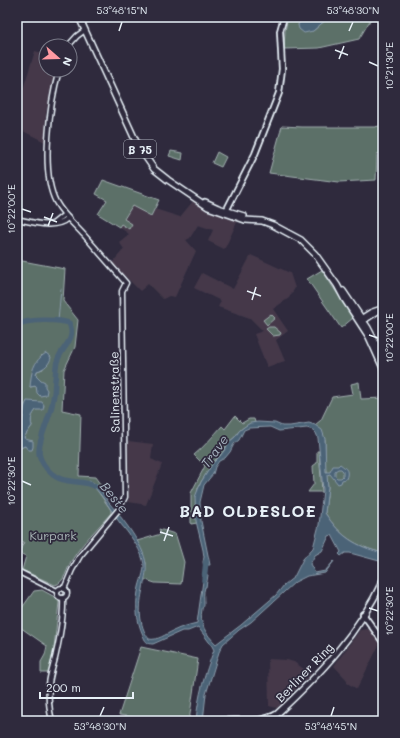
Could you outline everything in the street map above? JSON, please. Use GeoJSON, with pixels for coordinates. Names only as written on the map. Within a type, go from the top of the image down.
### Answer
{"type":"FeatureCollection","features":[{"type":"Feature","properties":{"kind":"main road","name":"B 75"},"geometry":{"type":"LineString","coordinates":[[79,17],[126,121],[146,159],[154,168],[168,180],[208,207],[245,220],[273,224],[301,240],[315,254],[348,298],[383,357]]}},
{"type":"Feature","properties":{"kind":"main road"},"geometry":{"type":"LineString","coordinates":[[227,213],[238,186],[255,154],[279,93],[282,69],[280,31],[284,17]]}},
{"type":"Feature","properties":{"kind":"main road","name":"B 75"},"geometry":{"type":"LineString","coordinates":[[361,320],[383,368]]}},
{"type":"Feature","properties":{"kind":"main road","name":"Berliner Ring"},"geometry":{"type":"LineString","coordinates":[[220,721],[265,720],[277,714],[319,674],[342,647],[364,614],[383,580]]}},
{"type":"Feature","properties":{"kind":"main road"},"geometry":{"type":"LineString","coordinates":[[364,614],[383,642]]}},
{"type":"Feature","properties":{"kind":"street"},"geometry":{"type":"LineString","coordinates":[[75,38],[85,30]]}},
{"type":"Feature","properties":{"kind":"street"},"geometry":{"type":"LineString","coordinates":[[17,220],[44,224],[59,224],[68,218],[64,215],[50,189],[48,170],[48,146],[52,106],[57,78]]}},
{"type":"Feature","properties":{"kind":"street"},"geometry":{"type":"LineString","coordinates":[[54,224],[64,215]]}},
{"type":"Feature","properties":{"kind":"street","name":"Salinenstraße"},"geometry":{"type":"LineString","coordinates":[[64,589],[80,556],[119,509],[124,501],[126,493],[122,291],[126,283],[68,218]]}},
{"type":"Feature","properties":{"kind":"street"},"geometry":{"type":"LineString","coordinates":[[361,320],[383,308]]}},
{"type":"Feature","properties":{"kind":"street"},"geometry":{"type":"LineString","coordinates":[[17,571],[58,591],[60,589],[64,589],[67,592],[67,595],[63,598],[63,612],[49,682],[49,710],[52,721]]}},
{"type":"Feature","properties":{"kind":"street"},"geometry":{"type":"LineString","coordinates":[[58,591],[58,596],[63,598]]}},
{"type":"Feature","properties":{"kind":"shaded area"},"geometry":{"type":"Polygon","coordinates":[[[35,51],[38,52],[38,78],[54,78],[46,114],[45,142],[17,128],[17,108],[35,51]]]}},
{"type":"Feature","properties":{"kind":"shaded area"},"geometry":{"type":"Polygon","coordinates":[[[193,201],[213,213],[238,220],[226,246],[224,249],[208,241],[213,230],[198,225],[190,238],[186,240],[196,251],[175,297],[169,296],[163,299],[148,284],[140,291],[112,263],[124,249],[119,242],[129,234],[119,227],[132,206],[151,216],[155,209],[180,217],[193,201]]]}},
{"type":"Feature","properties":{"kind":"shaded area"},"geometry":{"type":"Polygon","coordinates":[[[251,255],[290,273],[295,288],[289,298],[273,309],[288,331],[276,340],[285,361],[267,367],[254,334],[263,331],[250,318],[218,307],[221,301],[194,288],[202,273],[233,289],[251,255]]]}},
{"type":"Feature","properties":{"kind":"shaded area"},"geometry":{"type":"Polygon","coordinates":[[[128,441],[153,444],[151,459],[162,464],[146,505],[129,502],[128,441]]]}},
{"type":"Feature","properties":{"kind":"shaded area"},"geometry":{"type":"Polygon","coordinates":[[[360,630],[370,630],[380,643],[357,689],[347,683],[347,680],[334,666],[360,630]]]}},
{"type":"Feature","properties":{"kind":"shaded area"},"geometry":{"type":"Polygon","coordinates":[[[268,659],[294,662],[311,674],[277,708],[269,706],[268,659]]]}},
{"type":"Feature","properties":{"kind":"green space"},"geometry":{"type":"Polygon","coordinates":[[[288,17],[302,17],[298,25],[313,31],[329,17],[372,17],[359,39],[319,48],[284,49],[285,31],[288,17]]]}},
{"type":"Feature","properties":{"kind":"green space"},"geometry":{"type":"Polygon","coordinates":[[[383,125],[383,152],[377,154],[376,180],[339,182],[269,173],[282,126],[375,127],[383,125]]]}},
{"type":"Feature","properties":{"kind":"green space"},"geometry":{"type":"Polygon","coordinates":[[[171,151],[183,153],[182,160],[169,156],[171,151]]]}},
{"type":"Feature","properties":{"kind":"green space"},"geometry":{"type":"Polygon","coordinates":[[[217,152],[226,157],[221,167],[212,163],[217,152]]]}},
{"type":"Feature","properties":{"kind":"green space"},"geometry":{"type":"Polygon","coordinates":[[[103,180],[159,200],[151,216],[132,206],[124,219],[132,224],[129,229],[121,224],[119,227],[98,214],[107,200],[96,194],[103,180]]]}},
{"type":"Feature","properties":{"kind":"green space","name":"Kurpark"},"geometry":{"type":"Polygon","coordinates":[[[17,260],[65,269],[63,301],[78,320],[75,347],[64,370],[62,410],[81,414],[79,476],[95,477],[103,488],[103,493],[98,486],[88,482],[94,486],[111,510],[111,513],[76,554],[61,581],[55,585],[22,570],[26,556],[19,553],[24,542],[17,539],[17,449],[25,446],[24,437],[32,426],[32,417],[36,410],[25,404],[21,427],[17,434],[17,260]],[[42,355],[30,387],[36,386],[37,389],[41,380],[36,375],[37,371],[43,369],[42,355]]]}},
{"type":"Feature","properties":{"kind":"green space"},"geometry":{"type":"Polygon","coordinates":[[[322,270],[353,318],[341,328],[307,279],[322,270]]]}},
{"type":"Feature","properties":{"kind":"green space"},"geometry":{"type":"Polygon","coordinates":[[[271,314],[275,318],[267,325],[263,320],[271,314]]]}},
{"type":"Feature","properties":{"kind":"green space"},"geometry":{"type":"Polygon","coordinates":[[[269,327],[274,327],[281,333],[280,335],[273,336],[266,329],[269,327]]]}},
{"type":"Feature","properties":{"kind":"green space"},"geometry":{"type":"Polygon","coordinates":[[[359,382],[361,399],[383,398],[383,553],[357,544],[343,534],[325,513],[328,487],[325,465],[325,439],[315,425],[321,420],[332,397],[353,394],[351,384],[359,382]]]}},
{"type":"Feature","properties":{"kind":"green space"},"geometry":{"type":"Polygon","coordinates":[[[235,416],[242,423],[249,419],[254,419],[255,422],[244,427],[228,443],[201,482],[198,488],[195,509],[197,523],[191,524],[191,493],[205,466],[194,455],[222,426],[225,429],[235,416]]]}},
{"type":"Feature","properties":{"kind":"green space"},"geometry":{"type":"Polygon","coordinates":[[[317,451],[319,451],[322,492],[308,492],[314,484],[313,466],[317,463],[317,451]]]}},
{"type":"Feature","properties":{"kind":"green space"},"geometry":{"type":"Polygon","coordinates":[[[159,529],[175,534],[176,536],[184,562],[181,584],[155,583],[143,579],[146,563],[137,541],[161,534],[159,529]]]}},
{"type":"Feature","properties":{"kind":"green space"},"geometry":{"type":"Polygon","coordinates":[[[42,590],[53,596],[59,602],[54,648],[49,673],[41,673],[41,662],[45,655],[47,646],[17,625],[17,615],[34,591],[42,590]]]}},
{"type":"Feature","properties":{"kind":"green space"},"geometry":{"type":"Polygon","coordinates":[[[141,647],[198,659],[189,721],[157,721],[119,715],[141,647]]]}},
{"type":"Feature","properties":{"kind":"water"},"geometry":{"type":"Polygon","coordinates":[[[302,17],[329,17],[313,31],[304,33],[299,29],[298,25],[302,17]]]}},
{"type":"Feature","properties":{"kind":"water"},"geometry":{"type":"Polygon","coordinates":[[[46,353],[51,357],[49,362],[44,368],[37,371],[36,375],[45,382],[45,387],[47,390],[46,395],[40,396],[37,393],[36,386],[30,387],[31,377],[35,364],[46,353]]]}},
{"type":"Feature","properties":{"kind":"water"},"geometry":{"type":"Polygon","coordinates":[[[27,401],[42,402],[44,405],[43,410],[36,410],[33,414],[31,419],[32,426],[24,437],[25,439],[33,441],[32,450],[28,450],[25,446],[17,449],[17,434],[21,427],[27,401]]]}},
{"type":"Feature","properties":{"kind":"water"},"geometry":{"type":"Polygon","coordinates":[[[250,423],[275,423],[282,426],[290,426],[309,423],[322,430],[325,439],[326,472],[330,472],[333,466],[338,466],[340,464],[346,469],[347,472],[346,479],[342,480],[341,483],[338,484],[330,474],[327,475],[328,487],[325,513],[343,534],[357,544],[383,553],[383,562],[350,553],[345,553],[341,556],[339,554],[341,552],[332,535],[329,536],[322,551],[315,555],[310,564],[315,573],[325,571],[334,561],[325,573],[307,576],[295,582],[251,622],[223,644],[219,652],[206,694],[203,721],[196,721],[202,685],[214,650],[198,627],[188,631],[182,631],[153,644],[148,643],[145,640],[139,623],[137,611],[138,593],[144,563],[133,540],[116,518],[102,496],[88,482],[90,481],[97,485],[132,532],[141,549],[146,564],[146,570],[140,615],[143,628],[149,639],[158,638],[179,628],[197,623],[204,574],[208,575],[204,591],[204,606],[201,614],[202,624],[206,632],[216,644],[276,595],[284,585],[294,577],[303,559],[313,548],[319,525],[323,490],[318,438],[316,433],[307,428],[279,431],[270,427],[249,428],[244,430],[239,440],[234,444],[225,458],[219,461],[213,474],[204,485],[200,502],[201,521],[210,565],[207,565],[206,568],[204,568],[203,550],[196,521],[195,497],[201,482],[213,463],[239,431],[250,423]],[[341,469],[335,471],[335,476],[337,478],[341,478],[343,476],[343,471],[341,469]]]}},
{"type":"Feature","properties":{"kind":"waterway"},"geometry":{"type":"LineString","coordinates":[[58,321],[61,289]]}},
{"type":"Feature","properties":{"kind":"waterway","name":"Beste"},"geometry":{"type":"LineString","coordinates":[[17,325],[43,320],[69,323],[71,334],[57,361],[55,390],[51,411],[39,446],[39,455],[41,461],[56,477],[66,481],[94,486]]}},
{"type":"Feature","properties":{"kind":"waterway","name":"Trave"},"geometry":{"type":"LineString","coordinates":[[204,580],[206,561]]}},
{"type":"Feature","properties":{"kind":"district","name":"BAD OLDESLOE"},"geometry":{"type":"Point","coordinates":[248,510]}}]}
